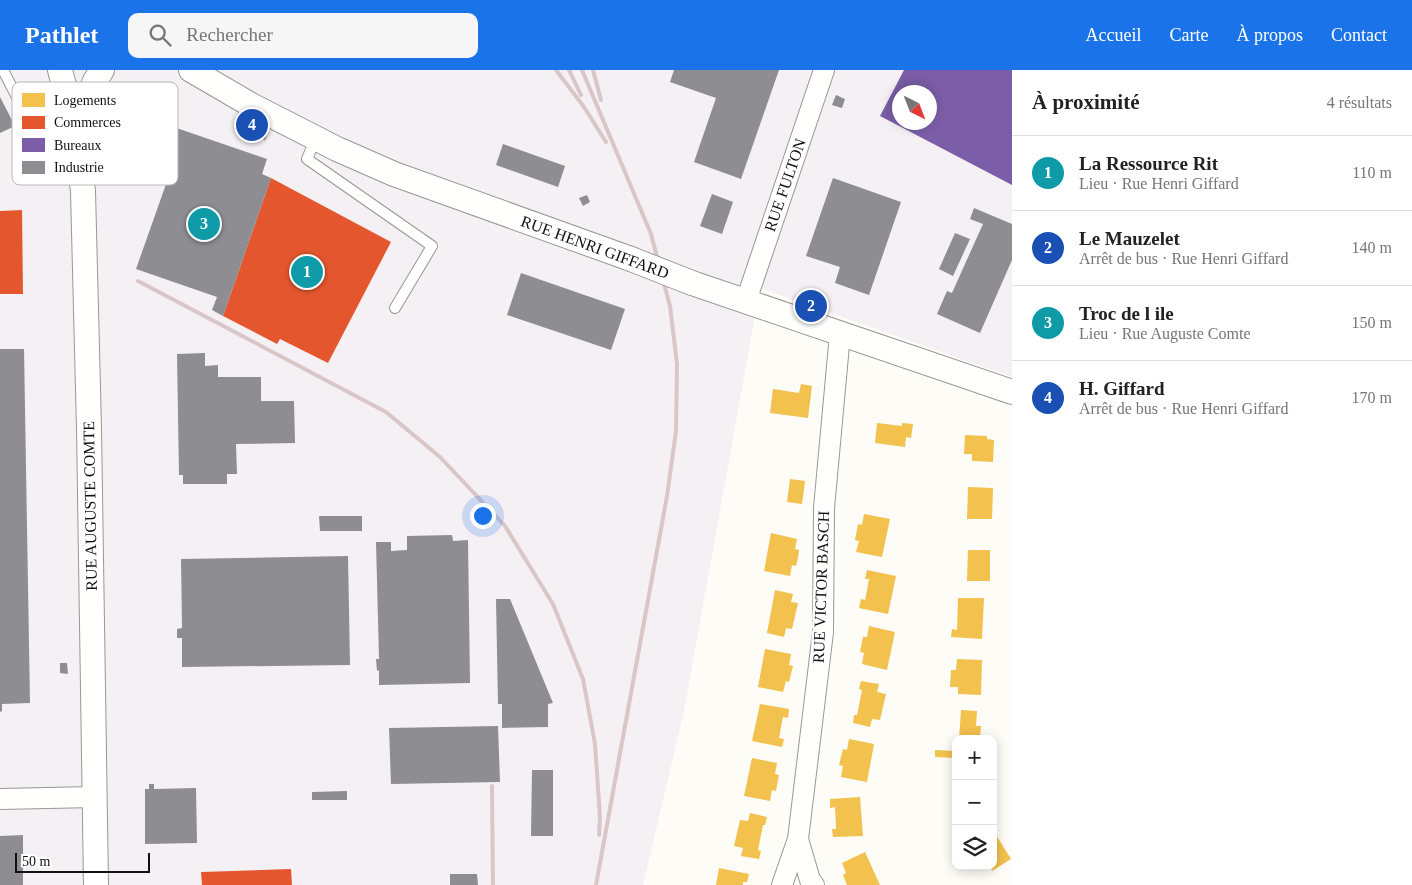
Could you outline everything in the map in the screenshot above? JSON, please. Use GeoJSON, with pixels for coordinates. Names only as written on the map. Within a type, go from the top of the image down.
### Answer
{"type":"FeatureCollection","features":[{"type":"Feature","properties":{"kind":"street"},"geometry":{"type":"LineString","coordinates":[[95,82],[102,70]]}},
{"type":"Feature","properties":{"kind":"street","name":"RUE HENRI GIFFARD"},"geometry":{"type":"LineString","coordinates":[[191,70],[251,105],[327,144],[394,174],[692,282],[1012,392]]}},
{"type":"Feature","properties":{"kind":"street","name":"RUE FULTON"},"geometry":{"type":"LineString","coordinates":[[746,300],[824,70]]}},
{"type":"Feature","properties":{"kind":"street","name":"RUE AUGUSTE COMTE"},"geometry":{"type":"LineString","coordinates":[[82,185],[89,428],[96,885]]}},
{"type":"Feature","properties":{"kind":"street","name":"RUE VICTOR BASCH"},"geometry":{"type":"LineString","coordinates":[[782,885],[798,839],[822,632],[824,508],[840,334]]}},
{"type":"Feature","properties":{"kind":"street"},"geometry":{"type":"LineString","coordinates":[[0,799],[94,798]]}},
{"type":"Feature","properties":{"kind":"street","name":"RUE VICTOR BASCH"},"geometry":{"type":"LineString","coordinates":[[798,839],[810,880],[814,885]]}},
{"type":"Feature","properties":{"kind":"lane"},"geometry":{"type":"LineString","coordinates":[[3,70],[12,88]]}},
{"type":"Feature","properties":{"kind":"lane"},"geometry":{"type":"LineString","coordinates":[[219,74],[333,142],[327,144],[308,160],[432,246],[395,308]]}},
{"type":"Feature","properties":{"kind":"shaded area"},"geometry":{"type":"Polygon","coordinates":[[[0,70],[1012,70],[1012,377],[760,288],[684,711],[643,885],[0,885],[0,70]]]}},
{"type":"Feature","properties":{"kind":"building: Logements"},"geometry":{"type":"Polygon","coordinates":[[[801,384],[812,386],[808,418],[770,413],[773,389],[799,393],[801,384]]]}},
{"type":"Feature","properties":{"kind":"building: Logements"},"geometry":{"type":"Polygon","coordinates":[[[877,423],[902,426],[902,423],[913,424],[911,438],[906,437],[905,447],[875,443],[877,423]]]}},
{"type":"Feature","properties":{"kind":"building: Logements"},"geometry":{"type":"Polygon","coordinates":[[[965,435],[987,436],[987,439],[994,440],[993,462],[972,461],[972,454],[964,454],[965,435]]]}},
{"type":"Feature","properties":{"kind":"building: Logements"},"geometry":{"type":"Polygon","coordinates":[[[790,479],[805,481],[802,504],[787,502],[790,479]]]}},
{"type":"Feature","properties":{"kind":"building: Logements"},"geometry":{"type":"Polygon","coordinates":[[[968,487],[993,488],[992,519],[967,519],[968,487]]]}},
{"type":"Feature","properties":{"kind":"building: Logements"},"geometry":{"type":"Polygon","coordinates":[[[864,514],[890,519],[882,557],[856,552],[859,541],[855,540],[858,524],[862,525],[864,514]]]}},
{"type":"Feature","properties":{"kind":"building: Logements"},"geometry":{"type":"Polygon","coordinates":[[[771,533],[797,539],[795,549],[799,550],[798,558],[796,566],[792,565],[790,576],[764,571],[771,533]]]}},
{"type":"Feature","properties":{"kind":"building: Logements"},"geometry":{"type":"Polygon","coordinates":[[[968,550],[990,550],[990,581],[967,581],[968,550]]]}},
{"type":"Feature","properties":{"kind":"building: Logements"},"geometry":{"type":"Polygon","coordinates":[[[867,570],[896,576],[888,614],[859,608],[861,599],[865,600],[869,579],[865,579],[867,570]]]}},
{"type":"Feature","properties":{"kind":"building: Logements"},"geometry":{"type":"Polygon","coordinates":[[[775,590],[793,594],[791,602],[798,603],[792,629],[786,628],[784,637],[767,633],[775,590]]]}},
{"type":"Feature","properties":{"kind":"building: Logements"},"geometry":{"type":"Polygon","coordinates":[[[958,598],[984,598],[982,639],[951,637],[952,629],[957,630],[958,598]]]}},
{"type":"Feature","properties":{"kind":"building: Logements"},"geometry":{"type":"Polygon","coordinates":[[[869,626],[895,632],[887,670],[862,664],[864,653],[860,652],[863,637],[867,637],[869,626]]]}},
{"type":"Feature","properties":{"kind":"building: Logements"},"geometry":{"type":"Polygon","coordinates":[[[765,649],[791,654],[789,665],[793,666],[789,682],[786,681],[783,692],[758,687],[765,649]]]}},
{"type":"Feature","properties":{"kind":"building: Logements"},"geometry":{"type":"Polygon","coordinates":[[[957,659],[982,660],[981,695],[958,694],[958,687],[950,687],[951,670],[956,670],[957,659]]]}},
{"type":"Feature","properties":{"kind":"building: Logements"},"geometry":{"type":"Polygon","coordinates":[[[861,681],[879,684],[877,692],[886,694],[880,720],[872,719],[870,727],[853,723],[854,715],[857,715],[862,690],[859,689],[861,681]]]}},
{"type":"Feature","properties":{"kind":"building: Logements"},"geometry":{"type":"Polygon","coordinates":[[[760,704],[789,709],[788,718],[783,717],[779,738],[784,739],[782,747],[752,741],[760,704]]]}},
{"type":"Feature","properties":{"kind":"building: Logements"},"geometry":{"type":"Polygon","coordinates":[[[961,710],[977,711],[976,726],[981,726],[980,735],[959,735],[961,710]]]}},
{"type":"Feature","properties":{"kind":"building: Logements"},"geometry":{"type":"Polygon","coordinates":[[[849,739],[874,744],[867,782],[841,777],[843,766],[839,765],[843,749],[847,750],[849,739]]]}},
{"type":"Feature","properties":{"kind":"building: Logements"},"geometry":{"type":"Polygon","coordinates":[[[935,750],[952,751],[952,758],[935,757],[935,750]]]}},
{"type":"Feature","properties":{"kind":"building: Logements"},"geometry":{"type":"Polygon","coordinates":[[[752,758],[777,763],[775,774],[779,775],[776,791],[772,790],[770,801],[744,796],[752,758]]]}},
{"type":"Feature","properties":{"kind":"building: Logements"},"geometry":{"type":"Polygon","coordinates":[[[860,797],[863,836],[833,837],[832,829],[836,829],[835,807],[830,808],[830,799],[860,797]]]}},
{"type":"Feature","properties":{"kind":"building: Logements"},"geometry":{"type":"Polygon","coordinates":[[[750,813],[767,817],[765,825],[763,825],[758,850],[761,851],[759,859],[741,856],[743,848],[734,846],[740,820],[748,821],[750,813]]]}},
{"type":"Feature","properties":{"kind":"building: Logements"},"geometry":{"type":"Polygon","coordinates":[[[997,837],[1011,859],[997,868],[997,837]]]}},
{"type":"Feature","properties":{"kind":"building: Logements"},"geometry":{"type":"Polygon","coordinates":[[[865,852],[880,885],[847,885],[843,875],[846,873],[842,863],[865,852]]]}},
{"type":"Feature","properties":{"kind":"building: Logements"},"geometry":{"type":"Polygon","coordinates":[[[719,868],[749,874],[747,882],[743,882],[743,885],[716,885],[719,868]]]}},
{"type":"Feature","properties":{"kind":"building: Commerces"},"geometry":{"type":"Polygon","coordinates":[[[271,178],[391,242],[328,363],[280,339],[277,344],[223,316],[271,178]]]}},
{"type":"Feature","properties":{"kind":"building: Commerces"},"geometry":{"type":"Polygon","coordinates":[[[22,210],[23,294],[0,294],[0,211],[22,210]]]}},
{"type":"Feature","properties":{"kind":"building: Commerces"},"geometry":{"type":"Polygon","coordinates":[[[291,869],[292,885],[202,885],[201,872],[291,869]]]}},
{"type":"Feature","properties":{"kind":"building: Bureaux"},"geometry":{"type":"Polygon","coordinates":[[[904,70],[1012,70],[1012,185],[907,130],[937,130],[937,85],[896,85],[904,70]]]}},
{"type":"Feature","properties":{"kind":"building: Bureaux"},"geometry":{"type":"Polygon","coordinates":[[[892,93],[892,122],[880,116],[892,93]]]}},
{"type":"Feature","properties":{"kind":"building: Industrie"},"geometry":{"type":"Polygon","coordinates":[[[674,70],[779,70],[741,179],[694,162],[716,98],[670,82],[674,70]]]}},
{"type":"Feature","properties":{"kind":"building: Industrie"},"geometry":{"type":"Polygon","coordinates":[[[836,95],[845,99],[842,108],[832,105],[836,95]]]}},
{"type":"Feature","properties":{"kind":"building: Industrie"},"geometry":{"type":"Polygon","coordinates":[[[0,97],[12,120],[12,127],[0,133],[0,97]]]}},
{"type":"Feature","properties":{"kind":"building: Industrie"},"geometry":{"type":"Polygon","coordinates":[[[257,125],[269,131],[265,140],[253,135],[257,125]]]}},
{"type":"Feature","properties":{"kind":"building: Industrie"},"geometry":{"type":"Polygon","coordinates":[[[178,129],[267,159],[262,174],[271,178],[223,316],[212,310],[217,297],[136,269],[166,185],[178,185],[178,129]]]}},
{"type":"Feature","properties":{"kind":"building: Industrie"},"geometry":{"type":"Polygon","coordinates":[[[503,144],[565,166],[558,187],[496,165],[503,144]]]}},
{"type":"Feature","properties":{"kind":"building: Industrie"},"geometry":{"type":"Polygon","coordinates":[[[833,178],[901,202],[869,295],[835,283],[840,267],[806,256],[833,178]]]}},
{"type":"Feature","properties":{"kind":"building: Industrie"},"geometry":{"type":"Polygon","coordinates":[[[712,194],[733,202],[722,234],[700,226],[712,194]]]}},
{"type":"Feature","properties":{"kind":"building: Industrie"},"geometry":{"type":"Polygon","coordinates":[[[587,195],[590,202],[583,206],[579,198],[587,195]]]}},
{"type":"Feature","properties":{"kind":"building: Industrie"},"geometry":{"type":"Polygon","coordinates":[[[974,208],[1012,224],[1012,260],[980,333],[937,314],[947,291],[952,293],[983,224],[970,219],[974,208]]]}},
{"type":"Feature","properties":{"kind":"building: Industrie"},"geometry":{"type":"Polygon","coordinates":[[[955,233],[970,239],[953,276],[939,269],[955,233]]]}},
{"type":"Feature","properties":{"kind":"building: Industrie"},"geometry":{"type":"Polygon","coordinates":[[[521,273],[625,309],[611,350],[507,315],[521,273]]]}},
{"type":"Feature","properties":{"kind":"building: Industrie"},"geometry":{"type":"Polygon","coordinates":[[[0,349],[24,349],[30,703],[2,704],[2,711],[0,712],[0,349]]]}},
{"type":"Feature","properties":{"kind":"building: Industrie"},"geometry":{"type":"Polygon","coordinates":[[[205,353],[205,366],[218,365],[218,377],[261,377],[261,401],[294,401],[295,443],[236,444],[237,474],[227,474],[227,484],[183,484],[183,475],[179,475],[177,354],[205,353]]]}},
{"type":"Feature","properties":{"kind":"building: Industrie"},"geometry":{"type":"Polygon","coordinates":[[[319,516],[362,516],[362,531],[320,531],[319,516]]]}},
{"type":"Feature","properties":{"kind":"building: Industrie"},"geometry":{"type":"Polygon","coordinates":[[[452,535],[453,541],[468,540],[470,683],[379,685],[379,670],[377,671],[376,659],[379,659],[376,542],[391,542],[391,551],[407,550],[407,536],[452,535]]]}},
{"type":"Feature","properties":{"kind":"building: Industrie"},"geometry":{"type":"Polygon","coordinates":[[[348,556],[350,665],[182,667],[182,638],[177,638],[177,629],[182,628],[181,559],[348,556]]]}},
{"type":"Feature","properties":{"kind":"building: Industrie"},"geometry":{"type":"Polygon","coordinates":[[[496,599],[510,599],[553,703],[548,704],[548,727],[502,728],[502,704],[498,704],[496,599]]]}},
{"type":"Feature","properties":{"kind":"building: Industrie"},"geometry":{"type":"Polygon","coordinates":[[[60,663],[67,663],[68,674],[60,673],[60,663]]]}},
{"type":"Feature","properties":{"kind":"building: Industrie"},"geometry":{"type":"Polygon","coordinates":[[[498,726],[500,782],[391,784],[389,728],[498,726]]]}},
{"type":"Feature","properties":{"kind":"building: Industrie"},"geometry":{"type":"Polygon","coordinates":[[[532,770],[553,770],[553,836],[531,836],[532,770]]]}},
{"type":"Feature","properties":{"kind":"building: Industrie"},"geometry":{"type":"Polygon","coordinates":[[[149,784],[154,784],[154,789],[196,788],[197,843],[145,844],[145,789],[149,789],[149,784]]]}},
{"type":"Feature","properties":{"kind":"building: Industrie"},"geometry":{"type":"Polygon","coordinates":[[[347,791],[347,800],[312,800],[312,792],[347,791]]]}},
{"type":"Feature","properties":{"kind":"building: Industrie"},"geometry":{"type":"Polygon","coordinates":[[[23,835],[23,885],[0,885],[0,836],[23,835]]]}},
{"type":"Feature","properties":{"kind":"building: Industrie"},"geometry":{"type":"Polygon","coordinates":[[[450,874],[477,874],[478,885],[450,885],[450,874]]]}},
{"type":"Feature","properties":{"kind":"railway"},"geometry":{"type":"LineString","coordinates":[[556,70],[584,107],[606,142]]}},
{"type":"Feature","properties":{"kind":"railway"},"geometry":{"type":"LineString","coordinates":[[569,70],[581,95]]}},
{"type":"Feature","properties":{"kind":"railway"},"geometry":{"type":"LineString","coordinates":[[582,70],[651,234],[670,306],[677,364],[676,431],[667,496],[596,885]]}},
{"type":"Feature","properties":{"kind":"railway"},"geometry":{"type":"LineString","coordinates":[[593,70],[601,100]]}},
{"type":"Feature","properties":{"kind":"railway"},"geometry":{"type":"LineString","coordinates":[[138,281],[386,412],[440,457],[505,526],[553,604],[583,679],[595,744],[600,818],[599,835]]}},
{"type":"Feature","properties":{"kind":"railway"},"geometry":{"type":"LineString","coordinates":[[492,786],[493,885]]}},
{"type":"Feature","properties":{"kind":"place","name":"H. Giffard"},"geometry":{"type":"Point","coordinates":[252,125]}},
{"type":"Feature","properties":{"kind":"place","name":"Troc de l ile"},"geometry":{"type":"Point","coordinates":[204,224]}},
{"type":"Feature","properties":{"kind":"place","name":"La Ressource Rit"},"geometry":{"type":"Point","coordinates":[307,272]}},
{"type":"Feature","properties":{"kind":"place","name":"Le Mauzelet"},"geometry":{"type":"Point","coordinates":[811,306]}}]}
